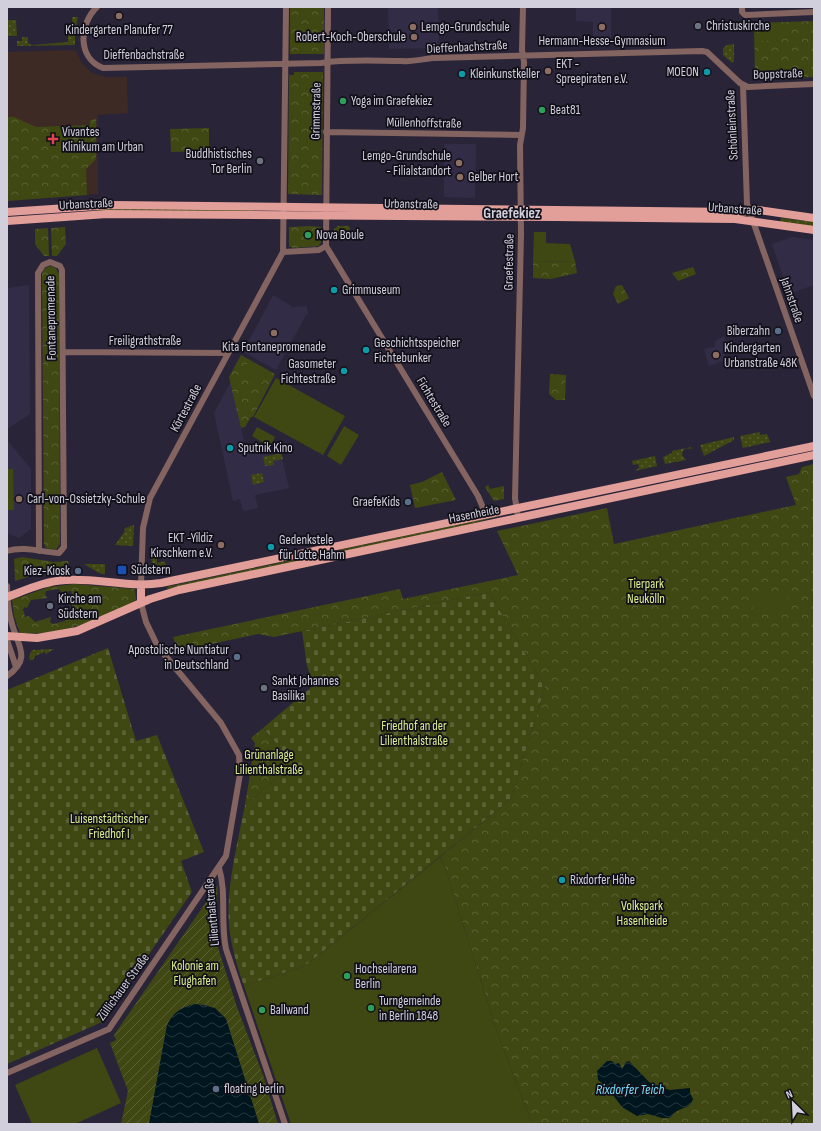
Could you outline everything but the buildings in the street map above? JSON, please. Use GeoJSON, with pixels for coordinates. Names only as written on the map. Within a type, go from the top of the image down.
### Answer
{"type":"FeatureCollection","features":[{"type":"Feature","properties":{"kind":"main road","name":"Urbanstraße"},"geometry":{"type":"LineString","coordinates":[[7,212],[96,205],[285,206],[326,211]]}},
{"type":"Feature","properties":{"kind":"main road","name":"Urbanstraße"},"geometry":{"type":"LineString","coordinates":[[7,221],[102,214],[285,215],[326,211],[520,213],[750,211],[814,218]]}},
{"type":"Feature","properties":{"kind":"main road","name":"Urbanstraße"},"geometry":{"type":"LineString","coordinates":[[520,213],[753,221],[814,230]]}},
{"type":"Feature","properties":{"kind":"main road"},"geometry":{"type":"LineString","coordinates":[[776,224],[777,213]]}},
{"type":"Feature","properties":{"kind":"main road","name":"Hasenheide"},"geometry":{"type":"LineString","coordinates":[[141,585],[162,583],[814,446]]}},
{"type":"Feature","properties":{"kind":"main road","name":"Hasenheide"},"geometry":{"type":"LineString","coordinates":[[141,603],[164,594],[251,573],[814,455]]}},
{"type":"Feature","properties":{"kind":"main road"},"geometry":{"type":"LineString","coordinates":[[546,502],[548,511]]}},
{"type":"Feature","properties":{"kind":"main road"},"geometry":{"type":"LineString","coordinates":[[7,597],[47,583],[65,580],[141,585],[141,603],[77,631],[47,637],[7,636]]}},
{"type":"Feature","properties":{"kind":"main road"},"geometry":{"type":"LineString","coordinates":[[162,583],[164,594]]}},
{"type":"Feature","properties":{"kind":"street"},"geometry":{"type":"LineString","coordinates":[[285,206],[286,7]]}},
{"type":"Feature","properties":{"kind":"street","name":"Grimmstraße"},"geometry":{"type":"LineString","coordinates":[[326,211],[328,7]]}},
{"type":"Feature","properties":{"kind":"street","name":"Graefestraße"},"geometry":{"type":"LineString","coordinates":[[518,517],[515,498],[523,7]]}},
{"type":"Feature","properties":{"kind":"street","name":"Dieffenbachstraße"},"geometry":{"type":"LineString","coordinates":[[94,9],[85,25],[85,47],[90,59],[103,68],[286,64],[377,60],[421,61],[429,58],[523,55],[707,52]]}},
{"type":"Feature","properties":{"kind":"street"},"geometry":{"type":"LineString","coordinates":[[743,10],[814,12]]}},
{"type":"Feature","properties":{"kind":"street","name":"Schönleinstraße"},"geometry":{"type":"LineString","coordinates":[[707,52],[743,85],[746,200],[750,211]]}},
{"type":"Feature","properties":{"kind":"street","name":"Boppstraße"},"geometry":{"type":"LineString","coordinates":[[743,85],[755,87],[814,84]]}},
{"type":"Feature","properties":{"kind":"street","name":"Müllenhoffstraße"},"geometry":{"type":"LineString","coordinates":[[326,132],[522,135]]}},
{"type":"Feature","properties":{"kind":"street","name":"Körtestraße"},"geometry":{"type":"LineString","coordinates":[[141,585],[143,528],[148,504],[283,252],[285,206]]}},
{"type":"Feature","properties":{"kind":"street"},"geometry":{"type":"LineString","coordinates":[[283,252],[319,250],[326,246],[326,211]]}},
{"type":"Feature","properties":{"kind":"street","name":"Jahnstraße"},"geometry":{"type":"LineString","coordinates":[[750,211],[814,396]]}},
{"type":"Feature","properties":{"kind":"street","name":"Fichtestraße"},"geometry":{"type":"LineString","coordinates":[[326,246],[474,490],[486,515]]}},
{"type":"Feature","properties":{"kind":"street","name":"Fontanepromenade"},"geometry":{"type":"LineString","coordinates":[[50,262],[60,266],[62,270],[63,352],[64,543],[58,554],[39,551],[38,273],[43,265],[50,262]]}},
{"type":"Feature","properties":{"kind":"street","name":"Freiligrathstraße"},"geometry":{"type":"LineString","coordinates":[[63,352],[228,353]]}},
{"type":"Feature","properties":{"kind":"street"},"geometry":{"type":"LineString","coordinates":[[7,551],[19,549],[39,551]]}},
{"type":"Feature","properties":{"kind":"street"},"geometry":{"type":"LineString","coordinates":[[7,586],[10,616],[22,648],[22,656],[16,667],[7,676]]}},
{"type":"Feature","properties":{"kind":"street","name":"Lilienthalstraße"},"geometry":{"type":"LineString","coordinates":[[141,603],[146,622],[158,647],[222,723],[239,755],[240,774],[226,856],[219,868],[223,880],[222,928],[226,949],[285,1124]]}},
{"type":"Feature","properties":{"kind":"street"},"geometry":{"type":"LineString","coordinates":[[7,640],[16,667]]}},
{"type":"Feature","properties":{"kind":"street","name":"Züllichauer Straße"},"geometry":{"type":"LineString","coordinates":[[7,1073],[109,1028],[219,868]]}},
{"type":"Feature","properties":{"kind":"shaded area","name":"Lemgo-Grundschule"},"geometry":{"type":"Polygon","coordinates":[[[388,7],[470,7],[438,8],[439,48],[389,49],[388,7]]]}},
{"type":"Feature","properties":{"kind":"shaded area","name":"Hermann-Hesse-Gymnasium"},"geometry":{"type":"Polygon","coordinates":[[[576,7],[611,7],[611,43],[593,43],[593,22],[576,21],[576,7]]]}},
{"type":"Feature","properties":{"kind":"shaded area","name":"Vivantes Klinikum am Urban"},"geometry":{"type":"Polygon","coordinates":[[[75,50],[82,63],[92,73],[106,77],[127,77],[128,113],[98,115],[98,194],[7,201],[7,52],[75,50]]]}},
{"type":"Feature","properties":{"kind":"shaded area","name":"Gelber Hort"},"geometry":{"type":"Polygon","coordinates":[[[444,144],[476,144],[475,198],[444,197],[444,144]]]}},
{"type":"Feature","properties":{"kind":"shaded area"},"geometry":{"type":"Polygon","coordinates":[[[792,237],[814,240],[814,285],[789,294],[772,244],[792,237]]]}},
{"type":"Feature","properties":{"kind":"shaded area"},"geometry":{"type":"Polygon","coordinates":[[[29,285],[30,414],[7,429],[7,288],[29,285]]]}},
{"type":"Feature","properties":{"kind":"shaded area","name":"Kita Fontanepromenade"},"geometry":{"type":"Polygon","coordinates":[[[273,295],[293,307],[307,306],[308,315],[306,315],[276,370],[243,352],[273,295]]]}},
{"type":"Feature","properties":{"kind":"shaded area","name":"Kindergarten Urbanstraße 48K"},"geometry":{"type":"Polygon","coordinates":[[[724,336],[728,347],[724,350],[726,360],[709,366],[704,349],[715,347],[715,341],[724,336]]]}},
{"type":"Feature","properties":{"kind":"shaded area"},"geometry":{"type":"Polygon","coordinates":[[[231,381],[245,446],[271,455],[281,453],[289,488],[255,495],[258,508],[243,511],[240,499],[233,501],[214,413],[231,381]]]}},
{"type":"Feature","properties":{"kind":"shaded area","name":"Carl-von-Ossietzky-Schule"},"geometry":{"type":"Polygon","coordinates":[[[7,440],[31,469],[31,529],[19,538],[7,533],[7,440]]]}},
{"type":"Feature","properties":{"kind":"green space"},"geometry":{"type":"Polygon","coordinates":[[[290,7],[324,7],[324,54],[290,54],[290,7]]]}},
{"type":"Feature","properties":{"kind":"green space"},"geometry":{"type":"Polygon","coordinates":[[[72,17],[78,17],[75,31],[75,45],[17,46],[17,41],[22,41],[22,37],[28,37],[28,43],[32,45],[68,42],[68,32],[73,32],[72,17]]]}},
{"type":"Feature","properties":{"kind":"green space"},"geometry":{"type":"Polygon","coordinates":[[[7,20],[16,20],[17,36],[7,36],[7,20]]]}},
{"type":"Feature","properties":{"kind":"green space"},"geometry":{"type":"Polygon","coordinates":[[[814,21],[814,77],[762,79],[755,75],[754,28],[757,23],[814,21]]]}},
{"type":"Feature","properties":{"kind":"green space"},"geometry":{"type":"Polygon","coordinates":[[[781,27],[781,40],[759,41],[759,28],[781,27]]]}},
{"type":"Feature","properties":{"kind":"green space"},"geometry":{"type":"Polygon","coordinates":[[[734,44],[734,61],[732,63],[723,55],[723,48],[727,45],[734,44]]]}},
{"type":"Feature","properties":{"kind":"green space"},"geometry":{"type":"Polygon","coordinates":[[[758,61],[780,61],[781,74],[759,74],[758,61]]]}},
{"type":"Feature","properties":{"kind":"green space"},"geometry":{"type":"Polygon","coordinates":[[[294,72],[323,72],[322,195],[288,194],[289,75],[294,75],[294,72]]]}},
{"type":"Feature","properties":{"kind":"green space"},"geometry":{"type":"Polygon","coordinates":[[[7,117],[14,117],[36,127],[90,125],[90,120],[96,119],[96,159],[86,169],[87,195],[7,201],[7,117]]]}},
{"type":"Feature","properties":{"kind":"green space"},"geometry":{"type":"Polygon","coordinates":[[[209,128],[209,151],[171,152],[170,129],[209,128]]]}},
{"type":"Feature","properties":{"kind":"green space"},"geometry":{"type":"Polygon","coordinates":[[[97,207],[254,208],[254,212],[98,212],[97,207]]]}},
{"type":"Feature","properties":{"kind":"green space"},"geometry":{"type":"Polygon","coordinates":[[[781,218],[814,222],[814,227],[780,222],[781,218]]]}},
{"type":"Feature","properties":{"kind":"green space"},"geometry":{"type":"Polygon","coordinates":[[[338,226],[349,226],[350,229],[337,241],[333,237],[334,229],[338,226]]]}},
{"type":"Feature","properties":{"kind":"green space"},"geometry":{"type":"Polygon","coordinates":[[[65,227],[66,244],[57,256],[52,256],[51,228],[65,227]]]}},
{"type":"Feature","properties":{"kind":"green space"},"geometry":{"type":"Polygon","coordinates":[[[289,227],[321,227],[321,242],[319,246],[293,248],[289,246],[289,227]]]}},
{"type":"Feature","properties":{"kind":"green space"},"geometry":{"type":"Polygon","coordinates":[[[48,228],[49,256],[44,256],[35,244],[35,229],[48,228]]]}},
{"type":"Feature","properties":{"kind":"green space"},"geometry":{"type":"Polygon","coordinates":[[[534,232],[546,232],[546,243],[570,244],[575,261],[533,262],[534,232]]]}},
{"type":"Feature","properties":{"kind":"green space"},"geometry":{"type":"Polygon","coordinates":[[[575,261],[577,273],[551,279],[533,278],[533,262],[575,261]]]}},
{"type":"Feature","properties":{"kind":"green space"},"geometry":{"type":"Polygon","coordinates":[[[50,266],[56,268],[59,274],[60,544],[56,550],[46,548],[44,544],[42,274],[44,269],[50,266]]]}},
{"type":"Feature","properties":{"kind":"green space"},"geometry":{"type":"Polygon","coordinates":[[[693,267],[696,274],[678,281],[672,273],[693,267]]]}},
{"type":"Feature","properties":{"kind":"green space"},"geometry":{"type":"Polygon","coordinates":[[[622,285],[629,298],[618,304],[613,294],[616,286],[622,285]]]}},
{"type":"Feature","properties":{"kind":"green space"},"geometry":{"type":"Polygon","coordinates":[[[241,355],[275,374],[253,417],[251,417],[245,427],[241,428],[229,377],[241,355]]]}},
{"type":"Feature","properties":{"kind":"green space"},"geometry":{"type":"Polygon","coordinates":[[[249,361],[269,372],[262,383],[242,372],[249,361]]]}},
{"type":"Feature","properties":{"kind":"green space"},"geometry":{"type":"Polygon","coordinates":[[[550,374],[566,375],[565,400],[556,400],[549,394],[550,374]]]}},
{"type":"Feature","properties":{"kind":"green space"},"geometry":{"type":"Polygon","coordinates":[[[276,378],[345,416],[323,455],[254,417],[276,378]]]}},
{"type":"Feature","properties":{"kind":"green space"},"geometry":{"type":"Polygon","coordinates":[[[344,426],[359,435],[341,465],[327,456],[344,426]]]}},
{"type":"Feature","properties":{"kind":"green space"},"geometry":{"type":"Polygon","coordinates":[[[257,427],[275,437],[270,447],[252,436],[257,427]]]}},
{"type":"Feature","properties":{"kind":"green space"},"geometry":{"type":"Polygon","coordinates":[[[760,432],[760,435],[767,434],[770,442],[743,448],[740,436],[760,432]]]}},
{"type":"Feature","properties":{"kind":"green space"},"geometry":{"type":"Polygon","coordinates":[[[734,437],[734,440],[704,456],[700,445],[734,437]]]}},
{"type":"Feature","properties":{"kind":"green space"},"geometry":{"type":"Polygon","coordinates":[[[686,448],[682,455],[686,460],[665,464],[663,457],[672,453],[672,451],[686,448]]]}},
{"type":"Feature","properties":{"kind":"green space"},"geometry":{"type":"Polygon","coordinates":[[[281,453],[283,459],[273,461],[274,465],[265,466],[263,457],[281,453]]]}},
{"type":"Feature","properties":{"kind":"green space"},"geometry":{"type":"Polygon","coordinates":[[[655,456],[657,466],[634,471],[639,468],[638,464],[633,465],[632,461],[655,456]]]}},
{"type":"Feature","properties":{"kind":"green space","name":"Volkspark Hasenheide"},"geometry":{"type":"Polygon","coordinates":[[[814,464],[814,1124],[532,1124],[496,1029],[445,867],[440,857],[511,799],[545,687],[489,592],[274,637],[258,634],[178,651],[173,637],[400,589],[403,599],[518,575],[497,531],[607,508],[614,544],[796,505],[786,477],[799,474],[802,467],[814,464]]]}},
{"type":"Feature","properties":{"kind":"green space"},"geometry":{"type":"Polygon","coordinates":[[[7,469],[13,469],[14,510],[7,510],[7,469]]]}},
{"type":"Feature","properties":{"kind":"green space"},"geometry":{"type":"Polygon","coordinates":[[[442,472],[456,500],[415,508],[410,485],[422,482],[442,472]]]}},
{"type":"Feature","properties":{"kind":"green space"},"geometry":{"type":"Polygon","coordinates":[[[262,473],[264,482],[253,485],[251,475],[262,473]]]}},
{"type":"Feature","properties":{"kind":"green space"},"geometry":{"type":"Polygon","coordinates":[[[488,485],[490,489],[504,486],[504,499],[494,501],[485,487],[488,485]]]}},
{"type":"Feature","properties":{"kind":"green space"},"geometry":{"type":"Polygon","coordinates":[[[503,515],[463,526],[168,589],[166,587],[503,515]]]}},
{"type":"Feature","properties":{"kind":"green space"},"geometry":{"type":"Polygon","coordinates":[[[134,525],[133,546],[115,545],[125,531],[125,528],[134,525]]]}},
{"type":"Feature","properties":{"kind":"green space"},"geometry":{"type":"Polygon","coordinates":[[[156,548],[157,563],[165,561],[166,566],[153,564],[150,557],[150,549],[156,548]]]}},
{"type":"Feature","properties":{"kind":"green space"},"geometry":{"type":"Polygon","coordinates":[[[22,557],[54,562],[68,561],[69,564],[15,581],[14,559],[22,557]]]}},
{"type":"Feature","properties":{"kind":"green space"},"geometry":{"type":"Polygon","coordinates":[[[84,564],[105,564],[105,574],[99,573],[84,564]]]}},
{"type":"Feature","properties":{"kind":"green space"},"geometry":{"type":"Polygon","coordinates":[[[74,584],[135,589],[136,600],[108,614],[80,625],[50,632],[20,633],[14,616],[12,600],[49,587],[74,584]],[[58,589],[46,591],[45,594],[47,598],[31,600],[27,608],[25,607],[23,609],[25,617],[29,616],[35,622],[51,617],[50,622],[53,624],[65,621],[68,616],[76,614],[77,611],[73,609],[70,597],[72,596],[71,591],[62,592],[58,589]]]}},
{"type":"Feature","properties":{"kind":"green space"},"geometry":{"type":"Polygon","coordinates":[[[785,589],[790,607],[755,616],[750,599],[785,589]]]}},
{"type":"Feature","properties":{"kind":"green space","name":"Friedhof an der Lilienthalstraße"},"geometry":{"type":"Polygon","coordinates":[[[489,592],[545,687],[511,799],[305,966],[244,986],[231,940],[229,924],[229,895],[233,864],[245,805],[294,764],[263,728],[314,685],[307,666],[302,631],[489,592]]]}},
{"type":"Feature","properties":{"kind":"green space","name":"Luisenstädtischer Friedhof I"},"geometry":{"type":"Polygon","coordinates":[[[108,648],[136,741],[157,735],[204,852],[181,861],[192,892],[102,1022],[7,1064],[7,690],[108,648]]]}},
{"type":"Feature","properties":{"kind":"green space"},"geometry":{"type":"Polygon","coordinates":[[[54,649],[46,654],[45,652],[35,656],[33,660],[30,660],[29,657],[32,650],[54,649]]]}},
{"type":"Feature","properties":{"kind":"green space","name":"Grünanlage Lilienthalstraße"},"geometry":{"type":"Polygon","coordinates":[[[263,728],[294,764],[245,805],[255,743],[251,738],[263,728]]]}},
{"type":"Feature","properties":{"kind":"green space","name":"Turngemeinde in Berlin 1848"},"geometry":{"type":"Polygon","coordinates":[[[440,857],[445,867],[496,1029],[532,1124],[291,1124],[244,986],[305,966],[440,857]]]}},
{"type":"Feature","properties":{"kind":"green space","name":"Kolonie am Flughafen"},"geometry":{"type":"Polygon","coordinates":[[[218,885],[214,935],[237,1007],[263,1075],[278,1124],[259,1124],[226,1019],[211,1007],[195,1004],[179,1010],[167,1025],[149,1124],[121,1124],[128,1091],[110,1043],[116,1040],[114,1035],[218,885]]]}},
{"type":"Feature","properties":{"kind":"green space"},"geometry":{"type":"Polygon","coordinates":[[[97,1048],[121,1103],[75,1124],[32,1124],[15,1085],[97,1048]]]}},
{"type":"Feature","properties":{"kind":"water"},"geometry":{"type":"Polygon","coordinates":[[[196,1004],[215,1008],[226,1019],[259,1124],[149,1124],[167,1025],[178,1011],[196,1004]]]}},
{"type":"Feature","properties":{"kind":"water","name":"Rixdorfer Teich"},"geometry":{"type":"Polygon","coordinates":[[[607,1061],[612,1061],[615,1064],[619,1063],[622,1069],[626,1062],[629,1061],[649,1082],[659,1087],[670,1090],[690,1088],[690,1093],[693,1099],[692,1102],[669,1118],[662,1118],[648,1114],[637,1116],[622,1107],[607,1087],[598,1080],[597,1071],[607,1061]]]}},
{"type":"Feature","properties":{"kind":"place","name":"Kindergarten Planufer 77"},"geometry":{"type":"Point","coordinates":[119,16]}},
{"type":"Feature","properties":{"kind":"place","name":"Christuskirche"},"geometry":{"type":"Point","coordinates":[698,26]}},
{"type":"Feature","properties":{"kind":"place","name":"Lemgo-Grundschule"},"geometry":{"type":"Point","coordinates":[413,27]}},
{"type":"Feature","properties":{"kind":"place","name":"Hermann-Hesse-Gymnasium"},"geometry":{"type":"Point","coordinates":[602,27]}},
{"type":"Feature","properties":{"kind":"place","name":"Robert-Koch-Oberschule"},"geometry":{"type":"Point","coordinates":[414,37]}},
{"type":"Feature","properties":{"kind":"place","name":"EKT - Spreepiraten e.V."},"geometry":{"type":"Point","coordinates":[548,71]}},
{"type":"Feature","properties":{"kind":"place","name":"MOEON"},"geometry":{"type":"Point","coordinates":[707,72]}},
{"type":"Feature","properties":{"kind":"place","name":"Kleinkunstkeller"},"geometry":{"type":"Point","coordinates":[462,74]}},
{"type":"Feature","properties":{"kind":"place","name":"Yoga im Graefekiez"},"geometry":{"type":"Point","coordinates":[343,101]}},
{"type":"Feature","properties":{"kind":"place","name":"Beat81"},"geometry":{"type":"Point","coordinates":[542,110]}},
{"type":"Feature","properties":{"kind":"place","name":"Vivantes Klinikum am Urban"},"geometry":{"type":"Point","coordinates":[53,139]}},
{"type":"Feature","properties":{"kind":"place","name":"Buddhistisches Tor Berlin"},"geometry":{"type":"Point","coordinates":[260,161]}},
{"type":"Feature","properties":{"kind":"place","name":"Lemgo-Grundschule - Filialstandort"},"geometry":{"type":"Point","coordinates":[459,163]}},
{"type":"Feature","properties":{"kind":"place","name":"Gelber Hort"},"geometry":{"type":"Point","coordinates":[460,177]}},
{"type":"Feature","properties":{"kind":"place","name":"Nova Boule"},"geometry":{"type":"Point","coordinates":[308,235]}},
{"type":"Feature","properties":{"kind":"place","name":"Grimmuseum"},"geometry":{"type":"Point","coordinates":[334,290]}},
{"type":"Feature","properties":{"kind":"place","name":"Biberzahn"},"geometry":{"type":"Point","coordinates":[778,331]}},
{"type":"Feature","properties":{"kind":"place","name":"Kita Fontanepromenade"},"geometry":{"type":"Point","coordinates":[274,333]}},
{"type":"Feature","properties":{"kind":"place","name":"Geschichtsspeicher Fichtebunker"},"geometry":{"type":"Point","coordinates":[366,350]}},
{"type":"Feature","properties":{"kind":"place","name":"Kindergarten Urbanstraße 48K"},"geometry":{"type":"Point","coordinates":[716,355]}},
{"type":"Feature","properties":{"kind":"place","name":"Gasometer Fichtestraße"},"geometry":{"type":"Point","coordinates":[344,371]}},
{"type":"Feature","properties":{"kind":"place","name":"Sputnik Kino"},"geometry":{"type":"Point","coordinates":[230,448]}},
{"type":"Feature","properties":{"kind":"place","name":"Carl-von-Ossietzky-Schule"},"geometry":{"type":"Point","coordinates":[19,499]}},
{"type":"Feature","properties":{"kind":"place","name":"GraefeKids"},"geometry":{"type":"Point","coordinates":[408,502]}},
{"type":"Feature","properties":{"kind":"place","name":"EKT -Yildiz Kirschkern e.V."},"geometry":{"type":"Point","coordinates":[221,545]}},
{"type":"Feature","properties":{"kind":"place","name":"Gedenkstele für Lotte Hahm"},"geometry":{"type":"Point","coordinates":[271,547]}},
{"type":"Feature","properties":{"kind":"place","name":"Südstern"},"geometry":{"type":"Point","coordinates":[122,570]}},
{"type":"Feature","properties":{"kind":"place","name":"Kiez-Kiosk"},"geometry":{"type":"Point","coordinates":[78,571]}},
{"type":"Feature","properties":{"kind":"place","name":"Kirche am Südstern"},"geometry":{"type":"Point","coordinates":[50,606]}},
{"type":"Feature","properties":{"kind":"place","name":"Apostolische Nuntiatur in Deutschland"},"geometry":{"type":"Point","coordinates":[237,657]}},
{"type":"Feature","properties":{"kind":"place","name":"Sankt Johannes Basilika"},"geometry":{"type":"Point","coordinates":[264,688]}},
{"type":"Feature","properties":{"kind":"place","name":"Rixdorfer Höhe"},"geometry":{"type":"Point","coordinates":[562,880]}},
{"type":"Feature","properties":{"kind":"place","name":"Hochseilarena Berlin"},"geometry":{"type":"Point","coordinates":[347,976]}},
{"type":"Feature","properties":{"kind":"place","name":"Turngemeinde in Berlin 1848"},"geometry":{"type":"Point","coordinates":[371,1008]}},
{"type":"Feature","properties":{"kind":"place","name":"Ballwand"},"geometry":{"type":"Point","coordinates":[262,1010]}},
{"type":"Feature","properties":{"kind":"place","name":"floating berlin"},"geometry":{"type":"Point","coordinates":[216,1089]}},
{"type":"Feature","properties":{"kind":"district","name":"Graefekiez"},"geometry":{"type":"Point","coordinates":[512,213]}},
{"type":"Feature","properties":{"kind":"park label","name":"Tierpark Neukölln"},"geometry":{"type":"Point","coordinates":[646,592]}}]}
